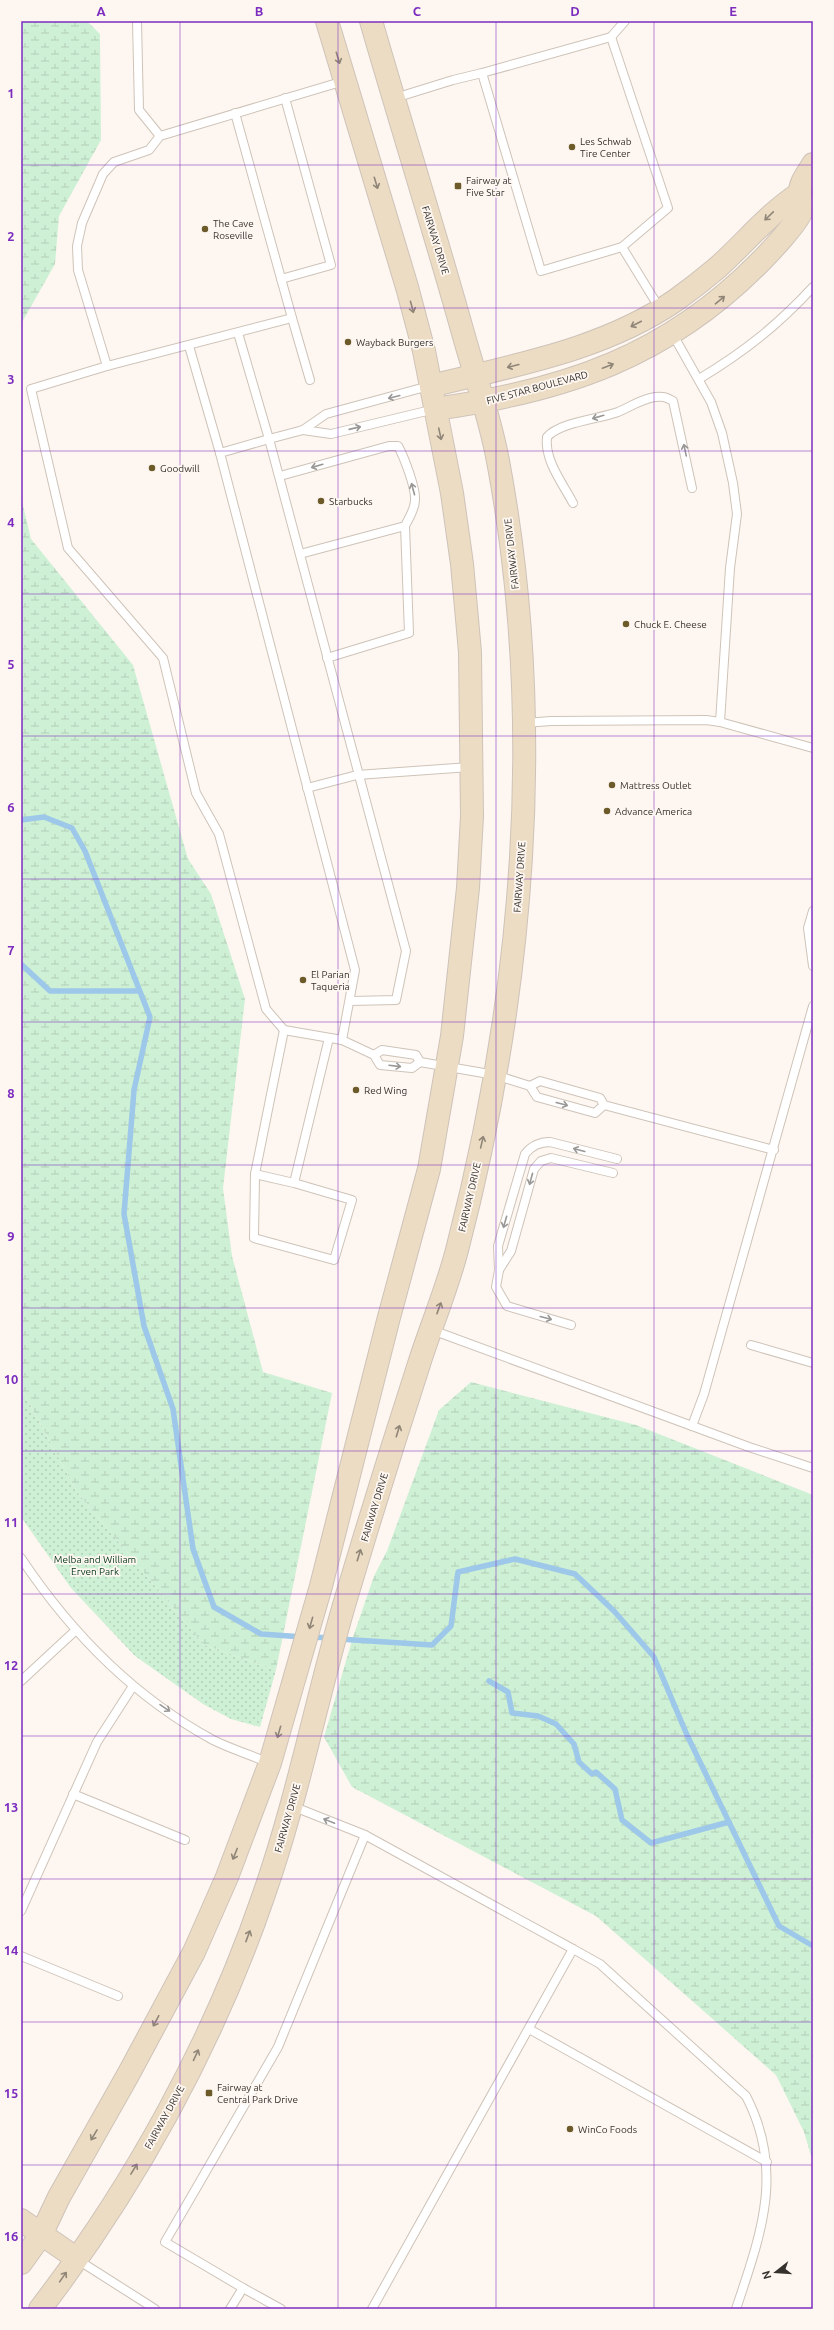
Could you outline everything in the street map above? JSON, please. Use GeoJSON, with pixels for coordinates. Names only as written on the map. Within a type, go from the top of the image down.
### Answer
{"type":"FeatureCollection","features":[{"type":"Feature","properties":{"kind":"main road"},"geometry":{"type":"LineString","coordinates":[[21,2263],[41,2235],[59,2197],[128,2075],[194,1952],[227,1877],[270,1763],[322,1586],[388,1321],[429,1169],[448,1066],[468,888],[473,766],[470,652],[463,571],[456,520],[431,386],[407,287],[327,21]]}},
{"type":"Feature","properties":{"kind":"main road","name":"FAIRWAY DRIVE"},"geometry":{"type":"LineString","coordinates":[[40,2309],[76,2258],[149,2144],[195,2058],[236,1968],[263,1898],[291,1806],[317,1701],[348,1593],[457,1249],[484,1136],[507,1002],[517,910],[523,819],[525,723],[523,670],[509,528],[499,467],[484,402],[371,21]]}},
{"type":"Feature","properties":{"kind":"main road"},"geometry":{"type":"LineString","coordinates":[[431,386],[580,348],[638,323],[661,310],[718,268],[779,206],[802,189],[813,164]]}},
{"type":"Feature","properties":{"kind":"main road","name":"FIVE STAR BOULEVARD"},"geometry":{"type":"LineString","coordinates":[[435,409],[484,402],[592,372],[622,361],[672,333],[718,302],[772,250],[801,212],[802,189]]}},
{"type":"Feature","properties":{"kind":"main road"},"geometry":{"type":"LineString","coordinates":[[21,2220],[76,2258]]}},
{"type":"Feature","properties":{"kind":"lane"},"geometry":{"type":"LineString","coordinates":[[137,21],[139,110],[160,136]]}},
{"type":"Feature","properties":{"kind":"lane"},"geometry":{"type":"LineString","coordinates":[[395,98],[453,80],[610,37],[624,21]]}},
{"type":"Feature","properties":{"kind":"lane"},"geometry":{"type":"LineString","coordinates":[[482,73],[541,271],[622,247],[668,208],[610,37]]}},
{"type":"Feature","properties":{"kind":"lane"},"geometry":{"type":"LineString","coordinates":[[107,366],[78,270],[77,246],[82,223],[104,174],[114,162],[149,150],[160,136],[345,80]]}},
{"type":"Feature","properties":{"kind":"lane"},"geometry":{"type":"LineString","coordinates":[[281,279],[331,265],[285,98]]}},
{"type":"Feature","properties":{"kind":"lane"},"geometry":{"type":"LineString","coordinates":[[235,113],[310,380]]}},
{"type":"Feature","properties":{"kind":"lane"},"geometry":{"type":"LineString","coordinates":[[622,247],[661,310]]}},
{"type":"Feature","properties":{"kind":"lane"},"geometry":{"type":"LineString","coordinates":[[699,379],[745,350],[791,310],[813,287]]}},
{"type":"Feature","properties":{"kind":"lane"},"geometry":{"type":"LineString","coordinates":[[292,318],[189,346],[107,366],[31,389],[68,548],[163,658],[196,793],[219,834],[266,1009],[284,1030],[342,1040],[374,1055],[380,1065],[412,1068],[420,1062],[448,1066],[495,1075],[530,1086],[537,1097],[595,1113],[604,1105]]}},
{"type":"Feature","properties":{"kind":"lane"},"geometry":{"type":"LineString","coordinates":[[238,333],[280,476],[357,775],[406,951],[396,1000],[350,1001]]}},
{"type":"Feature","properties":{"kind":"lane"},"geometry":{"type":"LineString","coordinates":[[672,333],[711,402],[722,433],[733,483],[736,514],[730,568],[720,722]]}},
{"type":"Feature","properties":{"kind":"lane"},"geometry":{"type":"LineString","coordinates":[[189,346],[220,453],[355,970],[342,1040]]}},
{"type":"Feature","properties":{"kind":"lane"},"geometry":{"type":"LineString","coordinates":[[220,453],[303,430],[326,414],[431,386]]}},
{"type":"Feature","properties":{"kind":"lane"},"geometry":{"type":"LineString","coordinates":[[573,503],[553,466],[546,443],[547,437],[551,432],[561,428],[618,412],[641,400],[654,397],[665,396],[673,401],[692,488]]}},
{"type":"Feature","properties":{"kind":"lane"},"geometry":{"type":"LineString","coordinates":[[303,430],[331,434],[435,409]]}},
{"type":"Feature","properties":{"kind":"lane"},"geometry":{"type":"LineString","coordinates":[[280,476],[389,446],[398,446],[404,456],[415,500],[412,514],[405,526],[409,633],[327,658]]}},
{"type":"Feature","properties":{"kind":"lane"},"geometry":{"type":"LineString","coordinates":[[300,554],[405,526]]}},
{"type":"Feature","properties":{"kind":"lane"},"geometry":{"type":"LineString","coordinates":[[525,723],[551,721],[691,719],[720,722],[813,748]]}},
{"type":"Feature","properties":{"kind":"lane"},"geometry":{"type":"LineString","coordinates":[[308,788],[357,775],[473,766]]}},
{"type":"Feature","properties":{"kind":"lane"},"geometry":{"type":"LineString","coordinates":[[813,911],[808,928],[813,966]]}},
{"type":"Feature","properties":{"kind":"lane"},"geometry":{"type":"LineString","coordinates":[[692,1426],[704,1394],[774,1150],[813,1006]]}},
{"type":"Feature","properties":{"kind":"lane"},"geometry":{"type":"LineString","coordinates":[[255,1174],[294,1183],[352,1200],[334,1260],[254,1238],[255,1174],[284,1030]]}},
{"type":"Feature","properties":{"kind":"lane"},"geometry":{"type":"LineString","coordinates":[[294,1183],[328,1038]]}},
{"type":"Feature","properties":{"kind":"lane"},"geometry":{"type":"LineString","coordinates":[[374,1055],[382,1050],[416,1055],[420,1062]]}},
{"type":"Feature","properties":{"kind":"lane"},"geometry":{"type":"LineString","coordinates":[[530,1086],[540,1081],[600,1098],[604,1105],[774,1150]]}},
{"type":"Feature","properties":{"kind":"lane"},"geometry":{"type":"LineString","coordinates":[[572,1325],[507,1306],[496,1287],[499,1270],[498,1246],[528,1149],[538,1143],[550,1142],[617,1159]]}},
{"type":"Feature","properties":{"kind":"lane"},"geometry":{"type":"LineString","coordinates":[[499,1270],[511,1252],[534,1169],[537,1164],[551,1158],[613,1173]]}},
{"type":"Feature","properties":{"kind":"lane"},"geometry":{"type":"LineString","coordinates":[[431,1329],[749,1447],[813,1468]]}},
{"type":"Feature","properties":{"kind":"lane"},"geometry":{"type":"LineString","coordinates":[[751,1345],[813,1363]]}},
{"type":"Feature","properties":{"kind":"lane"},"geometry":{"type":"LineString","coordinates":[[21,1558],[41,1588],[88,1645],[133,1686],[214,1740],[270,1763]]}},
{"type":"Feature","properties":{"kind":"lane"},"geometry":{"type":"LineString","coordinates":[[21,1681],[76,1630]]}},
{"type":"Feature","properties":{"kind":"lane"},"geometry":{"type":"LineString","coordinates":[[21,1911],[97,1742],[133,1686]]}},
{"type":"Feature","properties":{"kind":"lane"},"geometry":{"type":"LineString","coordinates":[[73,1794],[184,1840]]}},
{"type":"Feature","properties":{"kind":"lane"},"geometry":{"type":"LineString","coordinates":[[291,1806],[365,1835],[600,1964],[746,2096],[756,2115],[764,2142],[768,2174],[765,2208],[751,2265],[736,2309]]}},
{"type":"Feature","properties":{"kind":"lane"},"geometry":{"type":"LineString","coordinates":[[281,2309],[165,2242],[278,2047],[365,1835]]}},
{"type":"Feature","properties":{"kind":"lane"},"geometry":{"type":"LineString","coordinates":[[372,2309],[573,1949]]}},
{"type":"Feature","properties":{"kind":"lane"},"geometry":{"type":"LineString","coordinates":[[21,1956],[118,1996]]}},
{"type":"Feature","properties":{"kind":"lane"},"geometry":{"type":"LineString","coordinates":[[529,2029],[767,2162]]}},
{"type":"Feature","properties":{"kind":"lane"},"geometry":{"type":"LineString","coordinates":[[76,2258],[155,2309]]}},
{"type":"Feature","properties":{"kind":"lane"},"geometry":{"type":"LineString","coordinates":[[230,2309],[243,2288]]}},
{"type":"Feature","properties":{"kind":"green space"},"geometry":{"type":"Polygon","coordinates":[[[21,21],[87,21],[100,34],[101,140],[59,216],[55,264],[21,324],[21,21]]]}},
{"type":"Feature","properties":{"kind":"green space"},"geometry":{"type":"Polygon","coordinates":[[[21,497],[31,539],[133,665],[188,859],[211,894],[245,999],[223,1188],[232,1256],[263,1372],[332,1393],[276,1670],[204,1645],[77,1492],[21,1388],[21,497]]]}},
{"type":"Feature","properties":{"kind":"green space"},"geometry":{"type":"Polygon","coordinates":[[[471,1382],[636,1425],[813,1495],[812,2159],[804,2132],[776,2075],[596,1916],[352,1787],[324,1737],[352,1640],[374,1576],[387,1551],[439,1410],[471,1382]]]}},
{"type":"Feature","properties":{"kind":"green space","name":"Melba and William Erven Park"},"geometry":{"type":"Polygon","coordinates":[[[21,1388],[77,1492],[204,1645],[276,1670],[260,1727],[231,1719],[203,1704],[135,1656],[71,1588],[21,1517],[21,1388]]]}},
{"type":"Feature","properties":{"kind":"waterway"},"geometry":{"type":"LineString","coordinates":[[21,820],[44,817],[72,828],[85,851],[150,1017],[134,1090],[124,1214],[144,1326],[173,1409],[193,1549],[214,1607],[261,1634],[303,1637]]}},
{"type":"Feature","properties":{"kind":"waterway"},"geometry":{"type":"LineString","coordinates":[[21,964],[50,991],[139,991]]}},
{"type":"Feature","properties":{"kind":"waterway"},"geometry":{"type":"LineString","coordinates":[[339,1639],[432,1645],[451,1626],[458,1572],[515,1559],[575,1574],[614,1611],[654,1657],[687,1735],[779,1926],[813,1946]]}},
{"type":"Feature","properties":{"kind":"waterway"},"geometry":{"type":"LineString","coordinates":[[311,1637],[331,1638]]}},
{"type":"Feature","properties":{"kind":"waterway"},"geometry":{"type":"LineString","coordinates":[[489,1681],[508,1692],[512,1713],[538,1716],[556,1724],[574,1744],[579,1762],[592,1774],[596,1772],[615,1789],[622,1820],[651,1843],[729,1822]]}},
{"type":"Feature","properties":{"kind":"place","name":"Les Schwab Tire Center"},"geometry":{"type":"Point","coordinates":[572,147]}},
{"type":"Feature","properties":{"kind":"place","name":"Fairway at Five Star"},"geometry":{"type":"Point","coordinates":[458,186]}},
{"type":"Feature","properties":{"kind":"place","name":"The Cave Roseville"},"geometry":{"type":"Point","coordinates":[205,229]}},
{"type":"Feature","properties":{"kind":"place","name":"Wayback Burgers"},"geometry":{"type":"Point","coordinates":[348,342]}},
{"type":"Feature","properties":{"kind":"place","name":"Goodwill"},"geometry":{"type":"Point","coordinates":[152,468]}},
{"type":"Feature","properties":{"kind":"place","name":"Starbucks"},"geometry":{"type":"Point","coordinates":[321,501]}},
{"type":"Feature","properties":{"kind":"place","name":"Chuck E. Cheese"},"geometry":{"type":"Point","coordinates":[626,624]}},
{"type":"Feature","properties":{"kind":"place","name":"Mattress Outlet"},"geometry":{"type":"Point","coordinates":[612,785]}},
{"type":"Feature","properties":{"kind":"place","name":"Advance America"},"geometry":{"type":"Point","coordinates":[607,811]}},
{"type":"Feature","properties":{"kind":"place","name":"El Parian Taqueria"},"geometry":{"type":"Point","coordinates":[303,980]}},
{"type":"Feature","properties":{"kind":"place","name":"Red Wing"},"geometry":{"type":"Point","coordinates":[356,1090]}},
{"type":"Feature","properties":{"kind":"place","name":"Fairway at Central Park Drive"},"geometry":{"type":"Point","coordinates":[209,2093]}},
{"type":"Feature","properties":{"kind":"place","name":"WinCo Foods"},"geometry":{"type":"Point","coordinates":[570,2129]}}]}
